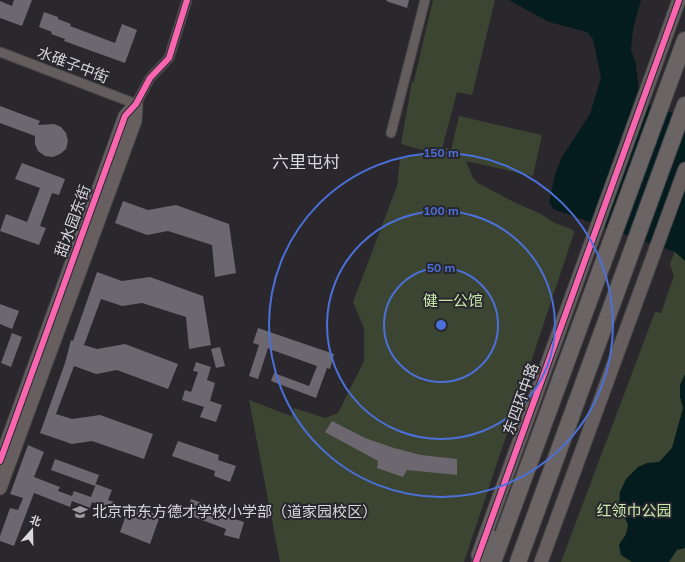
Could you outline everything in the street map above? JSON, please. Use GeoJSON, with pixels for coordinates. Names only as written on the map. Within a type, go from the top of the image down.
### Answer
{"type":"FeatureCollection","features":[{"type":"Feature","properties":{"kind":"highway","name":"东四环中路"},"geometry":{"type":"LineString","coordinates":[[493,562],[685,40]]}},
{"type":"Feature","properties":{"kind":"highway"},"geometry":{"type":"LineString","coordinates":[[518,562],[685,105]]}},
{"type":"Feature","properties":{"kind":"highway"},"geometry":{"type":"LineString","coordinates":[[480,562],[513,505]]}},
{"type":"Feature","properties":{"kind":"highway"},"geometry":{"type":"LineString","coordinates":[[528,562],[536,512]]}},
{"type":"Feature","properties":{"kind":"street","name":"甜水园东街"},"geometry":{"type":"LineString","coordinates":[[0,461],[124,116],[136,104],[150,78],[169,58],[188,0]]}},
{"type":"Feature","properties":{"kind":"street"},"geometry":{"type":"LineString","coordinates":[[391,133],[425,0]]}},
{"type":"Feature","properties":{"kind":"street","name":"东四环中路"},"geometry":{"type":"LineString","coordinates":[[476,562],[679,0]]}},
{"type":"Feature","properties":{"kind":"street","name":"水碓子中街"},"geometry":{"type":"LineString","coordinates":[[0,52],[136,104]]}},
{"type":"Feature","properties":{"kind":"street","name":"甜水园东街"},"geometry":{"type":"LineString","coordinates":[[0,488],[134,121],[136,104]]}},
{"type":"Feature","properties":{"kind":"street"},"geometry":{"type":"LineString","coordinates":[[541,562],[685,169]]}},
{"type":"Feature","properties":{"kind":"green space","name":"健一公馆"},"geometry":{"type":"Polygon","coordinates":[[[433,0],[495,0],[472,95],[457,92],[442,149],[447,148],[451,150],[459,116],[542,135],[533,176],[466,161],[473,178],[478,183],[539,213],[555,223],[573,230],[574,233],[464,562],[280,562],[249,400],[291,416],[294,408],[325,418],[338,413],[364,361],[364,328],[353,302],[397,186],[400,159],[429,152],[401,144],[412,82],[414,81],[433,0]]]}},
{"type":"Feature","properties":{"kind":"green space","name":"红领巾公园"},"geometry":{"type":"Polygon","coordinates":[[[685,225],[685,562],[561,562],[655,312],[661,313],[674,276],[670,264],[685,225]]]}},
{"type":"Feature","properties":{"kind":"water"},"geometry":{"type":"Polygon","coordinates":[[[509,0],[641,0],[633,29],[631,50],[636,64],[640,102],[685,117],[685,261],[675,252],[553,209],[549,202],[555,175],[562,157],[590,114],[601,78],[593,39],[587,32],[549,22],[509,0]]]}},
{"type":"Feature","properties":{"kind":"water"},"geometry":{"type":"Polygon","coordinates":[[[685,374],[685,548],[677,550],[669,562],[632,562],[621,555],[619,545],[626,534],[628,525],[619,504],[620,492],[626,479],[638,467],[647,463],[659,462],[672,448],[683,408],[680,397],[680,385],[685,374]]]}},
{"type":"Feature","properties":{"kind":"building"},"geometry":{"type":"Polygon","coordinates":[[[14,0],[32,0],[22,26],[0,18],[0,1],[12,6],[14,0]]]}},
{"type":"Feature","properties":{"kind":"building"},"geometry":{"type":"Polygon","coordinates":[[[409,0],[407,8],[386,1],[409,0]]]}},
{"type":"Feature","properties":{"kind":"building"},"geometry":{"type":"Polygon","coordinates":[[[44,12],[71,24],[70,26],[115,43],[122,24],[137,30],[125,63],[64,41],[65,39],[51,34],[52,32],[39,27],[44,12]]]}},
{"type":"Feature","properties":{"kind":"building"},"geometry":{"type":"Polygon","coordinates":[[[0,106],[40,121],[38,125],[54,124],[61,127],[66,133],[68,141],[66,149],[53,157],[45,156],[38,151],[35,144],[35,136],[0,123],[0,106]]]}},
{"type":"Feature","properties":{"kind":"building"},"geometry":{"type":"Polygon","coordinates":[[[22,163],[65,179],[59,195],[52,193],[40,226],[46,228],[39,245],[0,231],[6,214],[27,222],[40,188],[15,179],[22,163]]]}},
{"type":"Feature","properties":{"kind":"building"},"geometry":{"type":"Polygon","coordinates":[[[123,201],[148,210],[176,205],[229,224],[236,273],[215,277],[212,245],[168,231],[147,235],[115,223],[123,201]]]}},
{"type":"Feature","properties":{"kind":"building"},"geometry":{"type":"Polygon","coordinates":[[[97,272],[122,281],[150,277],[203,296],[211,345],[189,349],[186,317],[142,303],[122,306],[101,299],[84,345],[97,349],[125,344],[178,364],[168,389],[117,370],[96,374],[74,366],[56,414],[72,419],[100,415],[153,434],[144,459],[92,441],[72,444],[40,433],[65,363],[71,340],[73,341],[97,272]]]}},
{"type":"Feature","properties":{"kind":"building"},"geometry":{"type":"Polygon","coordinates":[[[0,304],[19,311],[12,329],[0,324],[0,304]]]}},
{"type":"Feature","properties":{"kind":"building"},"geometry":{"type":"Polygon","coordinates":[[[258,328],[334,354],[330,369],[327,368],[316,398],[271,381],[274,373],[309,386],[317,366],[268,348],[258,379],[249,376],[259,345],[253,343],[258,328]]]}},
{"type":"Feature","properties":{"kind":"building"},"geometry":{"type":"Polygon","coordinates":[[[12,333],[22,337],[11,367],[1,363],[12,333]]]}},
{"type":"Feature","properties":{"kind":"building"},"geometry":{"type":"Polygon","coordinates":[[[220,347],[225,366],[216,368],[211,349],[220,347]]]}},
{"type":"Feature","properties":{"kind":"building"},"geometry":{"type":"Polygon","coordinates":[[[196,362],[211,367],[207,380],[215,383],[210,401],[222,405],[216,422],[200,417],[204,407],[182,400],[185,390],[191,392],[198,372],[193,371],[196,362]]]}},
{"type":"Feature","properties":{"kind":"building"},"geometry":{"type":"Polygon","coordinates":[[[332,421],[365,438],[394,448],[421,455],[457,459],[457,475],[407,470],[403,477],[377,468],[378,461],[325,432],[332,421]]]}},
{"type":"Feature","properties":{"kind":"building"},"geometry":{"type":"Polygon","coordinates":[[[178,441],[219,455],[218,460],[236,466],[230,482],[214,476],[215,471],[172,456],[178,441]]]}},
{"type":"Feature","properties":{"kind":"building"},"geometry":{"type":"Polygon","coordinates":[[[28,445],[44,452],[34,477],[60,487],[58,491],[72,496],[74,491],[91,497],[96,484],[112,490],[108,500],[114,502],[111,509],[92,502],[90,508],[72,501],[70,507],[34,493],[14,546],[0,541],[0,536],[10,508],[18,510],[23,498],[10,494],[28,445]]]}},
{"type":"Feature","properties":{"kind":"building"},"geometry":{"type":"Polygon","coordinates":[[[55,459],[99,475],[95,486],[51,470],[55,459]]]}},
{"type":"Feature","properties":{"kind":"building"},"geometry":{"type":"Polygon","coordinates":[[[191,499],[229,513],[228,517],[244,522],[239,539],[224,535],[226,529],[186,514],[191,499]]]}},
{"type":"Feature","properties":{"kind":"building"},"geometry":{"type":"Polygon","coordinates":[[[130,504],[160,516],[150,544],[120,532],[130,504]]]}},
{"type":"Feature","properties":{"kind":"cycle path"},"geometry":{"type":"LineString","coordinates":[[0,461],[125,116],[136,104],[150,78],[169,58],[187,0]]}},
{"type":"Feature","properties":{"kind":"cycle path"},"geometry":{"type":"LineString","coordinates":[[476,562],[679,0]]}},
{"type":"Feature","properties":{"kind":"place","name":"北京市东方德才学校小学部（道家园校区）"},"geometry":{"type":"Point","coordinates":[80,512]}},
{"type":"Feature","properties":{"kind":"district","name":"六里屯村"},"geometry":{"type":"Point","coordinates":[306,162]}}]}
